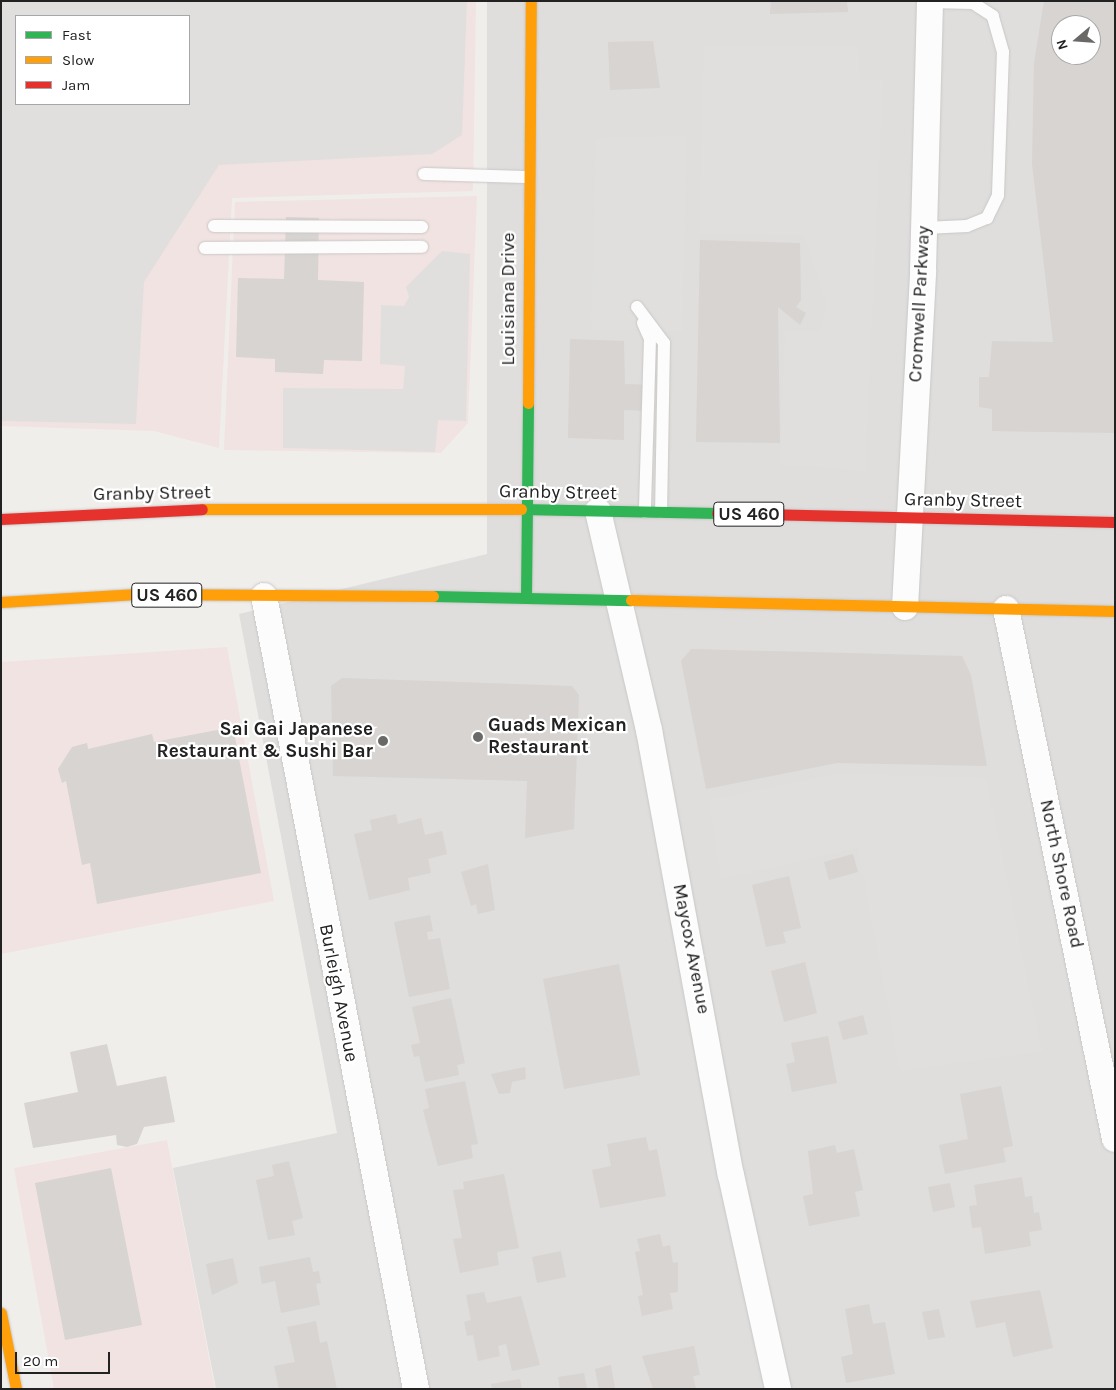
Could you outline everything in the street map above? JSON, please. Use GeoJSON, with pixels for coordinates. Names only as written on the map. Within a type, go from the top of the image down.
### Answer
{"type":"FeatureCollection","features":[{"type":"Feature","properties":{"kind":"main road","name":"Louisiana Drive"},"geometry":{"type":"LineString","coordinates":[[526,597],[528,177],[531,1]]}},
{"type":"Feature","properties":{"kind":"main road","name":"Granby Street"},"geometry":{"type":"LineString","coordinates":[[1,520],[190,509],[526,509],[1115,522]]}},
{"type":"Feature","properties":{"kind":"main road","name":"US 460"},"geometry":{"type":"LineString","coordinates":[[1,602],[137,594],[526,597],[1115,611]]}},
{"type":"Feature","properties":{"kind":"main road"},"geometry":{"type":"LineString","coordinates":[[1,1313],[16,1389]]}},
{"type":"Feature","properties":{"kind":"street","name":"Cromwell Parkway"},"geometry":{"type":"LineString","coordinates":[[905,607],[924,228],[930,2]]}},
{"type":"Feature","properties":{"kind":"street","name":"Maycox Avenue"},"geometry":{"type":"LineString","coordinates":[[598,511],[649,730],[731,1174],[778,1389]]}},
{"type":"Feature","properties":{"kind":"street","name":"Burleigh Avenue"},"geometry":{"type":"LineString","coordinates":[[264,596],[416,1389]]}},
{"type":"Feature","properties":{"kind":"street","name":"North Shore Road"},"geometry":{"type":"LineString","coordinates":[[1006,609],[1115,1139]]}},
{"type":"Feature","properties":{"kind":"lane"},"geometry":{"type":"LineString","coordinates":[[924,228],[967,226],[987,218],[998,194],[1003,52],[993,16],[973,3],[930,2]]}},
{"type":"Feature","properties":{"kind":"lane"},"geometry":{"type":"LineString","coordinates":[[424,174],[528,177]]}},
{"type":"Feature","properties":{"kind":"lane"},"geometry":{"type":"LineString","coordinates":[[214,226],[422,227]]}},
{"type":"Feature","properties":{"kind":"lane"},"geometry":{"type":"LineString","coordinates":[[205,248],[422,247]]}},
{"type":"Feature","properties":{"kind":"lane"},"geometry":{"type":"LineString","coordinates":[[644,512],[650,339],[637,307],[664,343],[661,512]]}},
{"type":"Feature","properties":{"kind":"shaded area"},"geometry":{"type":"Polygon","coordinates":[[[1,1],[476,1],[473,191],[232,198],[219,448],[154,431],[1,426],[1,1]]]}},
{"type":"Feature","properties":{"kind":"shaded area"},"geometry":{"type":"Polygon","coordinates":[[[1,1],[467,1],[462,135],[432,154],[219,165],[144,282],[136,424],[1,421],[1,1]]]}},
{"type":"Feature","properties":{"kind":"shaded area"},"geometry":{"type":"Polygon","coordinates":[[[487,1],[1115,1],[1115,1389],[216,1389],[173,1168],[337,1133],[239,614],[487,554],[487,1]]]}},
{"type":"Feature","properties":{"kind":"shaded area"},"geometry":{"type":"Polygon","coordinates":[[[704,47],[858,47],[860,81],[883,80],[865,471],[780,464],[785,331],[820,331],[826,303],[804,235],[699,234],[704,47]]]}},
{"type":"Feature","properties":{"kind":"shaded area"},"geometry":{"type":"Polygon","coordinates":[[[687,136],[682,331],[591,329],[596,138],[687,136]]]}},
{"type":"Feature","properties":{"kind":"shaded area"},"geometry":{"type":"Polygon","coordinates":[[[477,196],[468,423],[441,453],[224,450],[235,202],[477,196]]]}},
{"type":"Feature","properties":{"kind":"shaded area"},"geometry":{"type":"Polygon","coordinates":[[[442,251],[470,254],[466,421],[438,420],[435,452],[283,448],[283,388],[403,389],[405,366],[380,364],[381,305],[404,306],[409,297],[406,287],[442,251]]]}},
{"type":"Feature","properties":{"kind":"shaded area"},"geometry":{"type":"Polygon","coordinates":[[[227,647],[274,901],[1,954],[1,662],[227,647]]]}},
{"type":"Feature","properties":{"kind":"shaded area"},"geometry":{"type":"Polygon","coordinates":[[[838,774],[986,778],[1042,1051],[900,1071],[858,848],[721,879],[709,800],[838,774]]]}},
{"type":"Feature","properties":{"kind":"shaded area"},"geometry":{"type":"Polygon","coordinates":[[[167,1140],[215,1389],[54,1389],[14,1168],[167,1140]]]}},
{"type":"Feature","properties":{"kind":"building"},"geometry":{"type":"Polygon","coordinates":[[[771,1],[847,1],[848,12],[770,14],[771,1]]]}},
{"type":"Feature","properties":{"kind":"building"},"geometry":{"type":"Polygon","coordinates":[[[1044,1],[1115,1],[1115,433],[992,431],[992,409],[979,407],[979,377],[989,377],[992,341],[1053,342],[1032,164],[1034,63],[1044,1]]]}},
{"type":"Feature","properties":{"kind":"building"},"geometry":{"type":"Polygon","coordinates":[[[653,41],[660,88],[610,90],[608,42],[653,41]]]}},
{"type":"Feature","properties":{"kind":"building"},"geometry":{"type":"Polygon","coordinates":[[[286,217],[319,218],[318,280],[364,282],[362,361],[324,360],[323,374],[275,372],[275,359],[236,357],[238,278],[284,279],[286,217]]]}},
{"type":"Feature","properties":{"kind":"building"},"geometry":{"type":"Polygon","coordinates":[[[700,240],[800,243],[801,300],[796,307],[806,313],[800,325],[778,307],[780,443],[696,442],[700,240]]]}},
{"type":"Feature","properties":{"kind":"building"},"geometry":{"type":"Polygon","coordinates":[[[570,339],[624,341],[625,384],[653,385],[652,411],[624,410],[624,440],[568,438],[570,339]]]}},
{"type":"Feature","properties":{"kind":"building"},"geometry":{"type":"Polygon","coordinates":[[[691,649],[962,656],[971,675],[987,766],[837,763],[706,789],[681,661],[691,649]]]}},
{"type":"Feature","properties":{"kind":"building"},"geometry":{"type":"Polygon","coordinates":[[[342,678],[572,686],[579,695],[574,829],[525,838],[527,781],[333,776],[331,686],[342,678]]]}},
{"type":"Feature","properties":{"kind":"building"},"geometry":{"type":"Polygon","coordinates":[[[233,727],[261,873],[97,904],[90,863],[82,865],[66,781],[62,783],[58,769],[72,747],[87,743],[88,749],[152,734],[154,742],[233,727]]]}},
{"type":"Feature","properties":{"kind":"building"},"geometry":{"type":"Polygon","coordinates":[[[396,814],[398,824],[421,818],[425,835],[442,831],[447,854],[428,859],[431,873],[408,878],[410,890],[369,900],[354,834],[372,830],[370,820],[396,814]]]}},
{"type":"Feature","properties":{"kind":"building"},"geometry":{"type":"Polygon","coordinates":[[[853,854],[858,872],[829,880],[824,862],[853,854]]]}},
{"type":"Feature","properties":{"kind":"building"},"geometry":{"type":"Polygon","coordinates":[[[488,864],[495,910],[478,914],[476,904],[471,906],[461,872],[488,864]]]}},
{"type":"Feature","properties":{"kind":"building"},"geometry":{"type":"Polygon","coordinates":[[[789,876],[801,928],[783,932],[786,943],[766,947],[752,885],[789,876]]]}},
{"type":"Feature","properties":{"kind":"building"},"geometry":{"type":"Polygon","coordinates":[[[430,915],[433,931],[427,932],[428,940],[440,938],[450,989],[409,997],[394,922],[430,915]]]}},
{"type":"Feature","properties":{"kind":"building"},"geometry":{"type":"Polygon","coordinates":[[[805,962],[817,1013],[784,1022],[771,971],[805,962]]]}},
{"type":"Feature","properties":{"kind":"building"},"geometry":{"type":"Polygon","coordinates":[[[619,964],[640,1075],[564,1089],[543,979],[619,964]]]}},
{"type":"Feature","properties":{"kind":"building"},"geometry":{"type":"Polygon","coordinates":[[[451,998],[465,1063],[457,1065],[459,1075],[425,1082],[419,1056],[414,1057],[411,1045],[420,1043],[412,1007],[451,998]]]}},
{"type":"Feature","properties":{"kind":"building"},"geometry":{"type":"Polygon","coordinates":[[[863,1015],[868,1034],[843,1040],[838,1022],[863,1015]]]}},
{"type":"Feature","properties":{"kind":"building"},"geometry":{"type":"Polygon","coordinates":[[[828,1036],[837,1083],[792,1092],[786,1064],[795,1062],[791,1043],[828,1036]]]}},
{"type":"Feature","properties":{"kind":"building"},"geometry":{"type":"Polygon","coordinates":[[[107,1044],[117,1086],[166,1076],[175,1122],[144,1127],[137,1144],[127,1147],[117,1145],[116,1135],[33,1148],[24,1103],[78,1092],[70,1052],[107,1044]]]}},
{"type":"Feature","properties":{"kind":"building"},"geometry":{"type":"Polygon","coordinates":[[[525,1067],[526,1079],[512,1082],[510,1093],[499,1094],[491,1074],[525,1067]]]}},
{"type":"Feature","properties":{"kind":"building"},"geometry":{"type":"Polygon","coordinates":[[[465,1081],[478,1144],[471,1145],[473,1158],[438,1166],[423,1110],[429,1108],[425,1089],[465,1081]]]}},
{"type":"Feature","properties":{"kind":"building"},"geometry":{"type":"Polygon","coordinates":[[[1001,1086],[1013,1146],[1003,1148],[1006,1162],[945,1174],[939,1145],[968,1139],[960,1094],[1001,1086]]]}},
{"type":"Feature","properties":{"kind":"building"},"geometry":{"type":"Polygon","coordinates":[[[646,1137],[649,1151],[657,1149],[666,1196],[600,1208],[592,1170],[611,1166],[607,1144],[646,1137]]]}},
{"type":"Feature","properties":{"kind":"building"},"geometry":{"type":"Polygon","coordinates":[[[835,1145],[837,1153],[854,1149],[863,1190],[855,1192],[860,1216],[809,1226],[803,1196],[813,1194],[808,1151],[835,1145]]]}},
{"type":"Feature","properties":{"kind":"building"},"geometry":{"type":"Polygon","coordinates":[[[289,1161],[303,1218],[292,1221],[295,1235],[268,1240],[256,1180],[274,1176],[272,1165],[289,1161]]]}},
{"type":"Feature","properties":{"kind":"building"},"geometry":{"type":"Polygon","coordinates":[[[111,1168],[142,1325],[65,1340],[35,1183],[111,1168]]]}},
{"type":"Feature","properties":{"kind":"building"},"geometry":{"type":"Polygon","coordinates":[[[504,1174],[519,1248],[497,1252],[499,1265],[460,1273],[453,1239],[462,1238],[453,1190],[464,1189],[463,1182],[504,1174]]]}},
{"type":"Feature","properties":{"kind":"building"},"geometry":{"type":"Polygon","coordinates":[[[1022,1177],[1025,1197],[1032,1196],[1034,1213],[1039,1212],[1042,1230],[1029,1232],[1031,1246],[985,1254],[981,1227],[972,1228],[969,1206],[977,1205],[974,1185],[1022,1177]]]}},
{"type":"Feature","properties":{"kind":"building"},"geometry":{"type":"Polygon","coordinates":[[[950,1183],[955,1207],[933,1212],[928,1187],[950,1183]]]}},
{"type":"Feature","properties":{"kind":"building"},"geometry":{"type":"Polygon","coordinates":[[[660,1234],[663,1247],[670,1245],[673,1263],[678,1262],[678,1292],[670,1293],[673,1309],[642,1316],[638,1296],[643,1295],[635,1252],[640,1251],[637,1239],[660,1234]]]}},
{"type":"Feature","properties":{"kind":"building"},"geometry":{"type":"Polygon","coordinates":[[[561,1251],[566,1277],[537,1283],[532,1257],[561,1251]]]}},
{"type":"Feature","properties":{"kind":"building"},"geometry":{"type":"Polygon","coordinates":[[[310,1257],[313,1272],[319,1271],[321,1283],[316,1284],[320,1305],[281,1313],[275,1281],[262,1284],[259,1267],[310,1257]]]}},
{"type":"Feature","properties":{"kind":"building"},"geometry":{"type":"Polygon","coordinates":[[[233,1258],[238,1283],[212,1295],[206,1264],[233,1258]]]}},
{"type":"Feature","properties":{"kind":"building"},"geometry":{"type":"Polygon","coordinates":[[[1040,1290],[1053,1348],[1013,1357],[1005,1322],[976,1328],[970,1301],[1040,1290]]]}},
{"type":"Feature","properties":{"kind":"building"},"geometry":{"type":"Polygon","coordinates":[[[484,1292],[487,1303],[521,1296],[540,1365],[512,1371],[506,1344],[498,1346],[500,1356],[478,1361],[473,1335],[467,1336],[464,1322],[471,1320],[466,1295],[484,1292]]]}},
{"type":"Feature","properties":{"kind":"building"},"geometry":{"type":"Polygon","coordinates":[[[869,1304],[873,1324],[885,1322],[895,1374],[846,1383],[841,1357],[853,1354],[845,1309],[869,1304]]]}},
{"type":"Feature","properties":{"kind":"building"},"geometry":{"type":"Polygon","coordinates":[[[939,1309],[945,1337],[928,1340],[922,1312],[939,1309]]]}},
{"type":"Feature","properties":{"kind":"building"},"geometry":{"type":"Polygon","coordinates":[[[316,1321],[320,1343],[327,1341],[337,1389],[279,1389],[274,1366],[295,1362],[287,1327],[316,1321]]]}},
{"type":"Feature","properties":{"kind":"building"},"geometry":{"type":"Polygon","coordinates":[[[694,1346],[700,1375],[693,1376],[696,1389],[653,1389],[642,1356],[694,1346]]]}},
{"type":"Feature","properties":{"kind":"building"},"geometry":{"type":"Polygon","coordinates":[[[611,1365],[615,1389],[599,1389],[595,1369],[611,1365]]]}},
{"type":"Feature","properties":{"kind":"building"},"geometry":{"type":"Polygon","coordinates":[[[584,1373],[587,1389],[560,1389],[558,1377],[584,1373]]]}},
{"type":"Feature","properties":{"kind":"building"},"geometry":{"type":"Polygon","coordinates":[[[520,1379],[522,1389],[492,1389],[491,1384],[520,1379]]]}},
{"type":"Feature","properties":{"kind":"traffic: fast"},"geometry":{"type":"LineString","coordinates":[[526,597],[528,403]]}},
{"type":"Feature","properties":{"kind":"traffic: fast"},"geometry":{"type":"LineString","coordinates":[[521,509],[717,513]]}},
{"type":"Feature","properties":{"kind":"traffic: fast"},"geometry":{"type":"LineString","coordinates":[[433,596],[631,600]]}},
{"type":"Feature","properties":{"kind":"traffic: slow"},"geometry":{"type":"LineString","coordinates":[[528,403],[531,1]]}},
{"type":"Feature","properties":{"kind":"traffic: slow"},"geometry":{"type":"LineString","coordinates":[[202,509],[521,509]]}},
{"type":"Feature","properties":{"kind":"traffic: slow"},"geometry":{"type":"LineString","coordinates":[[1,602],[137,594],[433,596]]}},
{"type":"Feature","properties":{"kind":"traffic: slow"},"geometry":{"type":"LineString","coordinates":[[631,600],[1115,611]]}},
{"type":"Feature","properties":{"kind":"traffic: slow"},"geometry":{"type":"LineString","coordinates":[[1,1313],[16,1389]]}},
{"type":"Feature","properties":{"kind":"traffic: jam"},"geometry":{"type":"LineString","coordinates":[[1,519],[202,509]]}},
{"type":"Feature","properties":{"kind":"traffic: jam"},"geometry":{"type":"LineString","coordinates":[[717,513],[1115,522]]}},
{"type":"Feature","properties":{"kind":"place","name":"Guads Mexican Restaurant"},"geometry":{"type":"Point","coordinates":[478,737]}},
{"type":"Feature","properties":{"kind":"place","name":"Sai Gai Japanese Restaurant & Sushi Bar"},"geometry":{"type":"Point","coordinates":[383,741]}}]}
